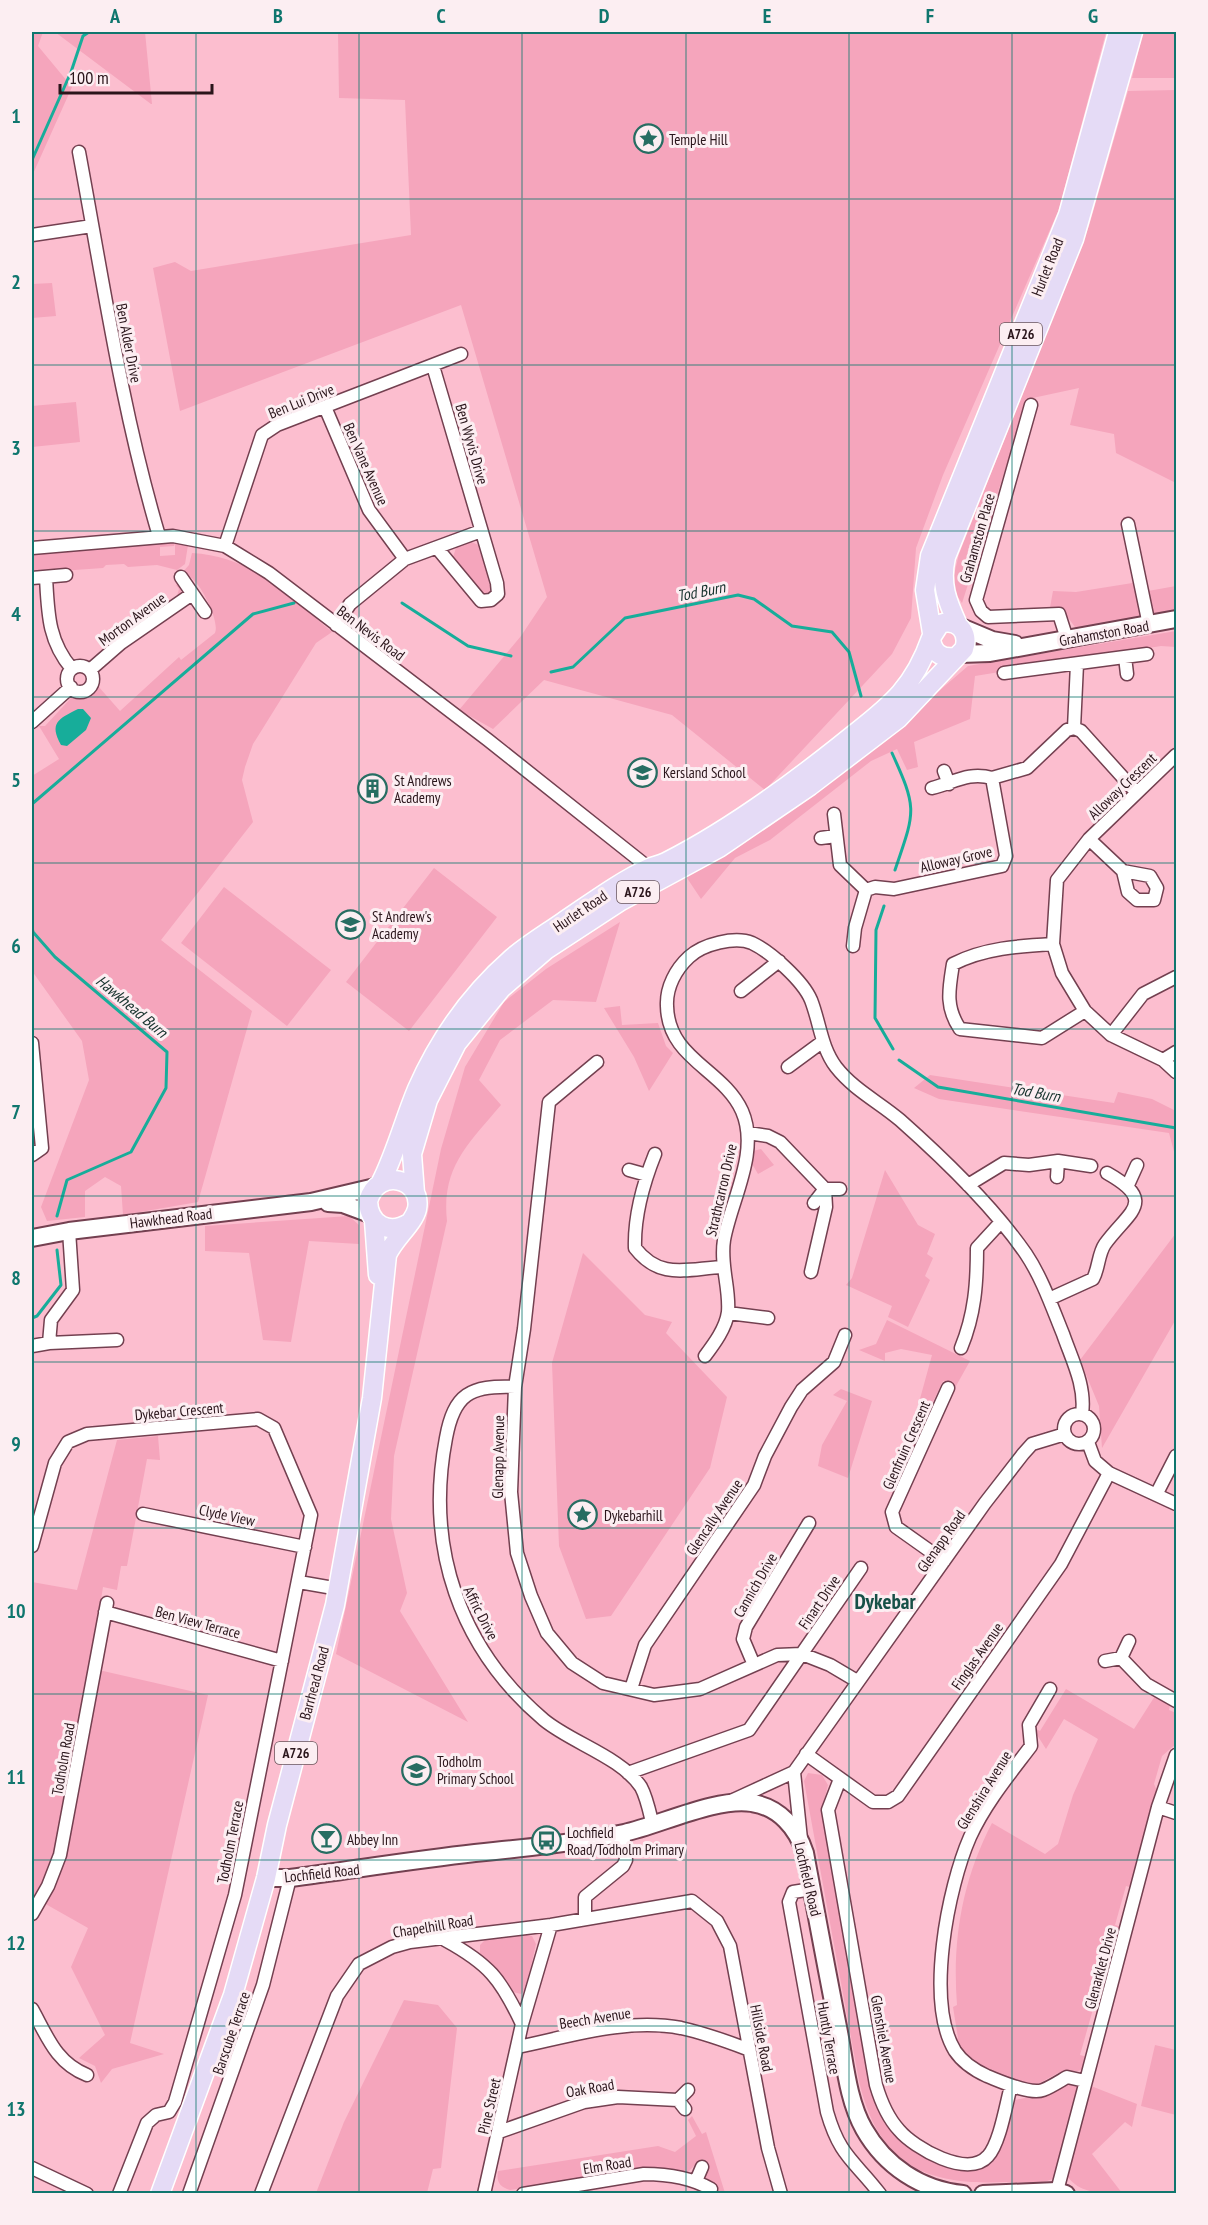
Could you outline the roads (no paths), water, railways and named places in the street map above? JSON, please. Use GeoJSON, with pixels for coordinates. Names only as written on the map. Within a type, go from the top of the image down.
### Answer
{"type":"FeatureCollection","features":[{"type":"Feature","properties":{"kind":"main road","name":"Hurlet Road"},"geometry":{"type":"LineString","coordinates":[[378,1185],[398,1149],[417,1090],[431,1060],[477,994],[513,958],[596,899],[649,868],[664,863],[777,793],[898,698],[921,666],[932,635],[925,590],[930,556],[1068,215],[1118,32]]}},
{"type":"Feature","properties":{"kind":"main road","name":"Hurlet Road"},"geometry":{"type":"LineString","coordinates":[[960,626],[944,593],[943,572],[946,557],[1074,239],[1133,32]]}},
{"type":"Feature","properties":{"kind":"main road"},"geometry":{"type":"LineString","coordinates":[[945,622],[960,626],[966,643],[958,655],[938,654],[932,635],[945,622]]}},
{"type":"Feature","properties":{"kind":"main road","name":"Hurlet Road"},"geometry":{"type":"LineString","coordinates":[[415,1193],[412,1154],[428,1100],[458,1043],[501,989],[546,950],[621,901],[719,848],[810,786],[898,719],[958,655]]}},
{"type":"Feature","properties":{"kind":"main road"},"geometry":{"type":"LineString","coordinates":[[396,1180],[410,1186],[415,1193],[417,1208],[409,1223],[393,1229],[385,1227],[372,1217],[368,1201],[378,1185],[396,1180]]}},
{"type":"Feature","properties":{"kind":"main road","name":"Barrhead Road"},"geometry":{"type":"LineString","coordinates":[[372,1217],[381,1300]]}},
{"type":"Feature","properties":{"kind":"main road","name":"Barrhead Road"},"geometry":{"type":"LineString","coordinates":[[160,2193],[233,1995],[266,1878],[277,1825],[339,1588],[376,1368],[387,1256],[395,1239],[409,1223]]}},
{"type":"Feature","properties":{"kind":"street","name":"Ben Alder Drive"},"geometry":{"type":"LineString","coordinates":[[79,152],[138,463],[159,536]]}},
{"type":"Feature","properties":{"kind":"street"},"geometry":{"type":"LineString","coordinates":[[32,235],[92,226]]}},
{"type":"Feature","properties":{"kind":"street","name":"Ben Lui Drive"},"geometry":{"type":"LineString","coordinates":[[225,546],[262,435],[277,425],[460,354]]}},
{"type":"Feature","properties":{"kind":"street","name":"Ben Wyvis Drive"},"geometry":{"type":"LineString","coordinates":[[433,366],[497,583],[498,594],[491,600],[481,601],[470,591],[437,548]]}},
{"type":"Feature","properties":{"kind":"street","name":"Grahamston Place"},"geometry":{"type":"LineString","coordinates":[[1031,405],[976,600],[981,611],[988,616],[1059,614],[1067,639]]}},
{"type":"Feature","properties":{"kind":"street","name":"Ben Vane Avenue"},"geometry":{"type":"LineString","coordinates":[[325,407],[369,510],[405,559]]}},
{"type":"Feature","properties":{"kind":"street"},"geometry":{"type":"LineString","coordinates":[[1128,524],[1149,625]]}},
{"type":"Feature","properties":{"kind":"street"},"geometry":{"type":"LineString","coordinates":[[336,625],[350,604],[405,559],[481,531]]}},
{"type":"Feature","properties":{"kind":"street","name":"Ben Nevis Road"},"geometry":{"type":"LineString","coordinates":[[32,548],[159,536],[192,538],[225,546],[269,573],[488,740],[649,868]]}},
{"type":"Feature","properties":{"kind":"street"},"geometry":{"type":"LineString","coordinates":[[32,578],[66,575]]}},
{"type":"Feature","properties":{"kind":"street"},"geometry":{"type":"LineString","coordinates":[[46,577],[49,626],[61,656],[72,669]]}},
{"type":"Feature","properties":{"kind":"street"},"geometry":{"type":"LineString","coordinates":[[181,577],[205,612]]}},
{"type":"Feature","properties":{"kind":"street","name":"Morton Avenue"},"geometry":{"type":"LineString","coordinates":[[90,670],[121,643],[192,594]]}},
{"type":"Feature","properties":{"kind":"street","name":"Grahamston Road"},"geometry":{"type":"LineString","coordinates":[[958,655],[990,653],[1176,619]]}},
{"type":"Feature","properties":{"kind":"street","name":"Grahamston Road"},"geometry":{"type":"LineString","coordinates":[[960,626],[992,640],[1031,645]]}},
{"type":"Feature","properties":{"kind":"street"},"geometry":{"type":"LineString","coordinates":[[1004,673],[1147,654]]}},
{"type":"Feature","properties":{"kind":"street"},"geometry":{"type":"LineString","coordinates":[[1125,657],[1127,674]]}},
{"type":"Feature","properties":{"kind":"street"},"geometry":{"type":"LineString","coordinates":[[1074,728],[1077,664]]}},
{"type":"Feature","properties":{"kind":"street"},"geometry":{"type":"LineString","coordinates":[[81,666],[90,670],[93,680],[89,688],[79,692],[70,687],[68,678],[72,669],[81,666]]}},
{"type":"Feature","properties":{"kind":"street"},"geometry":{"type":"LineString","coordinates":[[32,722],[70,687]]}},
{"type":"Feature","properties":{"kind":"street"},"geometry":{"type":"LineString","coordinates":[[932,788],[949,784],[966,776],[981,775],[992,778],[1027,768],[1068,730],[1074,728],[1081,731],[1136,792]]}},
{"type":"Feature","properties":{"kind":"street","name":"Alloway Crescent"},"geometry":{"type":"LineString","coordinates":[[1176,755],[1089,839],[1058,880],[1053,944],[1062,974],[1085,1011],[1111,1035],[1163,1060],[1176,1072]]}},
{"type":"Feature","properties":{"kind":"street"},"geometry":{"type":"LineString","coordinates":[[944,771],[949,784]]}},
{"type":"Feature","properties":{"kind":"street","name":"Alloway Grove"},"geometry":{"type":"LineString","coordinates":[[866,890],[875,887],[894,889],[1002,866],[1006,856],[992,778]]}},
{"type":"Feature","properties":{"kind":"street"},"geometry":{"type":"LineString","coordinates":[[834,814],[840,865],[866,890],[855,928],[853,946]]}},
{"type":"Feature","properties":{"kind":"street"},"geometry":{"type":"LineString","coordinates":[[821,838],[836,836]]}},
{"type":"Feature","properties":{"kind":"street","name":"Alloway Crescent"},"geometry":{"type":"LineString","coordinates":[[1089,839],[1123,870]]}},
{"type":"Feature","properties":{"kind":"street","name":"Strathcarron Drive"},"geometry":{"type":"LineString","coordinates":[[728,1313],[722,1267],[724,1241],[747,1150],[748,1133],[742,1110],[731,1095],[675,1038],[667,1019],[666,996],[676,973],[691,955],[712,945],[739,940],[752,943],[779,961],[810,998],[822,1042],[835,1066],[851,1084],[899,1119],[968,1185],[1026,1254],[1049,1299],[1078,1374],[1084,1401],[1082,1414]]}},
{"type":"Feature","properties":{"kind":"street"},"geometry":{"type":"LineString","coordinates":[[1053,944],[1013,947],[969,956],[953,964],[949,988],[950,1014],[960,1029],[1034,1039],[1054,1033],[1085,1011]]}},
{"type":"Feature","properties":{"kind":"street"},"geometry":{"type":"LineString","coordinates":[[741,991],[779,961]]}},
{"type":"Feature","properties":{"kind":"street"},"geometry":{"type":"LineString","coordinates":[[1111,1035],[1143,994],[1176,977]]}},
{"type":"Feature","properties":{"kind":"street"},"geometry":{"type":"LineString","coordinates":[[788,1067],[822,1042]]}},
{"type":"Feature","properties":{"kind":"street"},"geometry":{"type":"LineString","coordinates":[[32,1043],[42,1148],[32,1155]]}},
{"type":"Feature","properties":{"kind":"street"},"geometry":{"type":"LineString","coordinates":[[1163,1060],[1176,1052]]}},
{"type":"Feature","properties":{"kind":"street","name":"Glenapp Avenue"},"geometry":{"type":"LineString","coordinates":[[597,1062],[549,1102],[524,1329],[514,1387],[511,1492],[517,1553],[546,1633],[572,1663],[603,1683],[654,1695],[682,1693],[718,1683],[777,1655],[802,1654],[831,1665],[857,1681]]}},
{"type":"Feature","properties":{"kind":"street"},"geometry":{"type":"LineString","coordinates":[[748,1133],[768,1136],[780,1142],[825,1190],[826,1207],[811,1272]]}},
{"type":"Feature","properties":{"kind":"street"},"geometry":{"type":"LineString","coordinates":[[655,1154],[647,1175],[635,1236],[635,1248],[653,1267],[671,1270],[722,1267]]}},
{"type":"Feature","properties":{"kind":"street"},"geometry":{"type":"LineString","coordinates":[[1057,1177],[1058,1161]]}},
{"type":"Feature","properties":{"kind":"street"},"geometry":{"type":"LineString","coordinates":[[968,1185],[1004,1163],[1029,1165],[1058,1161],[1091,1166]]}},
{"type":"Feature","properties":{"kind":"street"},"geometry":{"type":"LineString","coordinates":[[1128,1185],[1137,1165]]}},
{"type":"Feature","properties":{"kind":"street"},"geometry":{"type":"LineString","coordinates":[[629,1170],[647,1175]]}},
{"type":"Feature","properties":{"kind":"street"},"geometry":{"type":"LineString","coordinates":[[1049,1299],[1093,1279],[1103,1246],[1128,1220],[1134,1210],[1135,1197],[1128,1185],[1107,1173]]}},
{"type":"Feature","properties":{"kind":"street","name":"Hawkhead Road"},"geometry":{"type":"LineString","coordinates":[[32,1238],[69,1231],[311,1202],[378,1185]]}},
{"type":"Feature","properties":{"kind":"street"},"geometry":{"type":"LineString","coordinates":[[814,1203],[825,1190],[840,1188]]}},
{"type":"Feature","properties":{"kind":"street","name":"Hawkhead Road"},"geometry":{"type":"LineString","coordinates":[[311,1202],[343,1204],[372,1217]]}},
{"type":"Feature","properties":{"kind":"street"},"geometry":{"type":"LineString","coordinates":[[961,1348],[970,1324],[977,1291],[977,1248],[1000,1223]]}},
{"type":"Feature","properties":{"kind":"street"},"geometry":{"type":"LineString","coordinates":[[49,1343],[51,1320],[73,1290],[69,1231]]}},
{"type":"Feature","properties":{"kind":"street"},"geometry":{"type":"LineString","coordinates":[[705,1356],[721,1332],[728,1313],[768,1318]]}},
{"type":"Feature","properties":{"kind":"street","name":"Glencally Avenue"},"geometry":{"type":"LineString","coordinates":[[631,1689],[645,1645],[754,1485],[765,1456],[802,1390],[834,1362],[844,1335]]}},
{"type":"Feature","properties":{"kind":"street"},"geometry":{"type":"LineString","coordinates":[[32,1346],[117,1340]]}},
{"type":"Feature","properties":{"kind":"street","name":"Affric Drive"},"geometry":{"type":"LineString","coordinates":[[514,1387],[491,1386],[471,1391],[460,1399],[450,1418],[442,1457],[440,1498],[442,1544],[453,1592],[483,1650],[515,1690],[545,1720],[628,1773],[642,1788],[653,1826]]}},
{"type":"Feature","properties":{"kind":"street","name":"Glenfruin Crescent"},"geometry":{"type":"LineString","coordinates":[[944,1561],[896,1527],[892,1512],[948,1388]]}},
{"type":"Feature","properties":{"kind":"street"},"geometry":{"type":"LineString","coordinates":[[1082,1414],[1091,1420],[1095,1428],[1088,1442],[1076,1444],[1065,1434],[1068,1419],[1082,1414]]}},
{"type":"Feature","properties":{"kind":"street","name":"Dykebar Crescent"},"geometry":{"type":"LineString","coordinates":[[32,1545],[55,1463],[68,1442],[87,1434],[258,1419],[274,1428],[301,1486],[311,1515],[305,1547]]}},
{"type":"Feature","properties":{"kind":"street","name":"Glenapp Road"},"geometry":{"type":"LineString","coordinates":[[794,1772],[985,1503],[1032,1444],[1065,1434]]}},
{"type":"Feature","properties":{"kind":"street"},"geometry":{"type":"LineString","coordinates":[[1088,1442],[1095,1461],[1109,1473],[1157,1493],[1176,1504]]}},
{"type":"Feature","properties":{"kind":"street"},"geometry":{"type":"LineString","coordinates":[[1157,1493],[1176,1456]]}},
{"type":"Feature","properties":{"kind":"street","name":"Finglas Avenue"},"geometry":{"type":"LineString","coordinates":[[840,1779],[878,1803],[894,1800],[902,1792],[1061,1564],[1109,1473]]}},
{"type":"Feature","properties":{"kind":"street","name":"Clyde View"},"geometry":{"type":"LineString","coordinates":[[143,1514],[305,1547]]}},
{"type":"Feature","properties":{"kind":"street","name":"Cannich Drive"},"geometry":{"type":"LineString","coordinates":[[754,1665],[743,1639],[746,1627],[809,1523]]}},
{"type":"Feature","properties":{"kind":"street","name":"Todholm Terrace"},"geometry":{"type":"LineString","coordinates":[[119,2193],[147,2123],[156,2115],[169,2112],[185,2073],[235,1895],[305,1547]]}},
{"type":"Feature","properties":{"kind":"street","name":"Finart Drive"},"geometry":{"type":"LineString","coordinates":[[628,1773],[749,1731],[861,1568]]}},
{"type":"Feature","properties":{"kind":"street"},"geometry":{"type":"LineString","coordinates":[[299,1582],[339,1588]]}},
{"type":"Feature","properties":{"kind":"street","name":"Ben View Terrace"},"geometry":{"type":"LineString","coordinates":[[106,1608],[282,1661]]}},
{"type":"Feature","properties":{"kind":"street","name":"Todholm Road"},"geometry":{"type":"LineString","coordinates":[[32,1914],[48,1886],[60,1855],[106,1608]]}},
{"type":"Feature","properties":{"kind":"street"},"geometry":{"type":"LineString","coordinates":[[1121,1658],[1129,1641]]}},
{"type":"Feature","properties":{"kind":"street"},"geometry":{"type":"LineString","coordinates":[[1105,1661],[1121,1658]]}},
{"type":"Feature","properties":{"kind":"street"},"geometry":{"type":"LineString","coordinates":[[1121,1658],[1146,1684],[1176,1701]]}},
{"type":"Feature","properties":{"kind":"street","name":"Glenshira Avenue"},"geometry":{"type":"LineString","coordinates":[[1050,1689],[1029,1725],[1031,1746],[996,1794],[971,1837],[956,1877],[943,1946],[943,2007],[951,2044],[970,2067],[1011,2086],[1041,2091],[1067,2077],[1085,2081]]}},
{"type":"Feature","properties":{"kind":"street"},"geometry":{"type":"LineString","coordinates":[[806,1754],[840,1779]]}},
{"type":"Feature","properties":{"kind":"street","name":"Glenarklet Drive"},"geometry":{"type":"LineString","coordinates":[[1061,2192],[1085,2081],[1158,1807],[1176,1755]]}},
{"type":"Feature","properties":{"kind":"street"},"geometry":{"type":"LineString","coordinates":[[722,1804],[794,1772],[801,1839]]}},
{"type":"Feature","properties":{"kind":"street","name":"Glenshiel Avenue"},"geometry":{"type":"LineString","coordinates":[[840,1779],[828,1810],[876,2085],[884,2108],[898,2129],[919,2147],[954,2162],[974,2164],[985,2159],[992,2150],[1011,2086]]}},
{"type":"Feature","properties":{"kind":"street","name":"Lochfield Road"},"geometry":{"type":"LineString","coordinates":[[266,1878],[290,1878],[509,1851],[623,1833],[722,1804],[735,1802],[763,1805],[786,1820],[801,1839],[857,2115],[863,2128],[882,2155],[921,2189],[963,2193]]}},
{"type":"Feature","properties":{"kind":"street"},"geometry":{"type":"LineString","coordinates":[[1158,1807],[1176,1813]]}},
{"type":"Feature","properties":{"kind":"street"},"geometry":{"type":"LineString","coordinates":[[585,1919],[585,1898],[623,1866],[626,1860],[623,1833]]}},
{"type":"Feature","properties":{"kind":"street","name":"Barscube Terrace"},"geometry":{"type":"LineString","coordinates":[[189,2193],[263,1985],[290,1878]]}},
{"type":"Feature","properties":{"kind":"street","name":"Huntly Terrace"},"geometry":{"type":"LineString","coordinates":[[812,1888],[793,1892],[789,1902],[826,2112],[834,2138],[849,2161],[880,2193]]}},
{"type":"Feature","properties":{"kind":"street","name":"Chapelhill Road"},"geometry":{"type":"LineString","coordinates":[[261,2193],[337,1996],[359,1964],[392,1947],[551,1925],[692,1901]]}},
{"type":"Feature","properties":{"kind":"street","name":"Hillside Road"},"geometry":{"type":"LineString","coordinates":[[692,1901],[717,1921],[730,1946],[747,2049],[768,2148],[781,2193]]}},
{"type":"Feature","properties":{"kind":"street","name":"Pine Street"},"geometry":{"type":"LineString","coordinates":[[484,2193],[522,2024],[551,1925]]}},
{"type":"Feature","properties":{"kind":"street"},"geometry":{"type":"LineString","coordinates":[[445,1940],[475,1956],[494,1974],[522,2024]]}},
{"type":"Feature","properties":{"kind":"street"},"geometry":{"type":"LineString","coordinates":[[32,2009],[60,2059],[71,2068],[87,2075]]}},
{"type":"Feature","properties":{"kind":"street","name":"Beech Avenue"},"geometry":{"type":"LineString","coordinates":[[518,2048],[599,2029],[631,2025],[681,2028],[747,2049]]}},
{"type":"Feature","properties":{"kind":"street","name":"Oak Road"},"geometry":{"type":"LineString","coordinates":[[499,2132],[584,2102],[618,2097],[682,2105],[688,2090]]}},
{"type":"Feature","properties":{"kind":"street"},"geometry":{"type":"LineString","coordinates":[[696,2181],[702,2167]]}},
{"type":"Feature","properties":{"kind":"street"},"geometry":{"type":"LineString","coordinates":[[32,2168],[87,2193]]}},
{"type":"Feature","properties":{"kind":"street","name":"Elm Road"},"geometry":{"type":"LineString","coordinates":[[523,2193],[644,2174],[661,2174],[696,2181],[711,2189]]}},
{"type":"Feature","properties":{"kind":"street"},"geometry":{"type":"LineString","coordinates":[[983,2193],[1061,2192]]}},
{"type":"Feature","properties":{"kind":"waterway"},"geometry":{"type":"LineString","coordinates":[[32,160],[71,72],[83,36],[89,32]]}},
{"type":"Feature","properties":{"kind":"waterway","name":"Tod Burn"},"geometry":{"type":"LineString","coordinates":[[551,672],[573,667],[625,618],[738,595],[754,599],[792,626],[832,632],[849,652],[861,696]]}},
{"type":"Feature","properties":{"kind":"waterway","name":"Hawkhead Burn"},"geometry":{"type":"LineString","coordinates":[[32,804],[253,614],[294,603]]}},
{"type":"Feature","properties":{"kind":"waterway","name":"Tod Burn"},"geometry":{"type":"LineString","coordinates":[[402,603],[468,646],[511,656]]}},
{"type":"Feature","properties":{"kind":"waterway","name":"Tod Burn"},"geometry":{"type":"LineString","coordinates":[[892,753],[906,787],[911,811],[907,835],[895,870]]}},
{"type":"Feature","properties":{"kind":"waterway","name":"Tod Burn"},"geometry":{"type":"LineString","coordinates":[[884,906],[876,930],[875,1018],[893,1049]]}},
{"type":"Feature","properties":{"kind":"waterway","name":"Hawkhead Burn"},"geometry":{"type":"LineString","coordinates":[[32,927],[33,932],[55,957],[167,1052],[166,1088],[131,1152],[67,1180],[57,1216]]}},
{"type":"Feature","properties":{"kind":"waterway","name":"Tod Burn"},"geometry":{"type":"LineString","coordinates":[[899,1060],[938,1087],[1176,1128]]}},
{"type":"Feature","properties":{"kind":"waterway","name":"Hawkhead Burn"},"geometry":{"type":"LineString","coordinates":[[32,1318],[37,1316],[61,1285],[57,1250]]}},
{"type":"Feature","properties":{"kind":"place","name":"Temple Hill"},"geometry":{"type":"Point","coordinates":[648,139]}},
{"type":"Feature","properties":{"kind":"place","name":"Kersland School"},"geometry":{"type":"Point","coordinates":[642,772]}},
{"type":"Feature","properties":{"kind":"place","name":"St Andrews Academy"},"geometry":{"type":"Point","coordinates":[373,789]}},
{"type":"Feature","properties":{"kind":"place","name":"St Andrew's Academy"},"geometry":{"type":"Point","coordinates":[351,925]}},
{"type":"Feature","properties":{"kind":"place","name":"Dykebarhill"},"geometry":{"type":"Point","coordinates":[583,1515]}},
{"type":"Feature","properties":{"kind":"place","name":"Todholm Primary School"},"geometry":{"type":"Point","coordinates":[416,1770]}},
{"type":"Feature","properties":{"kind":"place","name":"Abbey Inn"},"geometry":{"type":"Point","coordinates":[326,1839]}},
{"type":"Feature","properties":{"kind":"place","name":"Lochfield Road/Todholm Primary"},"geometry":{"type":"Point","coordinates":[546,1841]}},
{"type":"Feature","properties":{"kind":"district","name":"Dykebar"},"geometry":{"type":"Point","coordinates":[885,1601]}}]}
